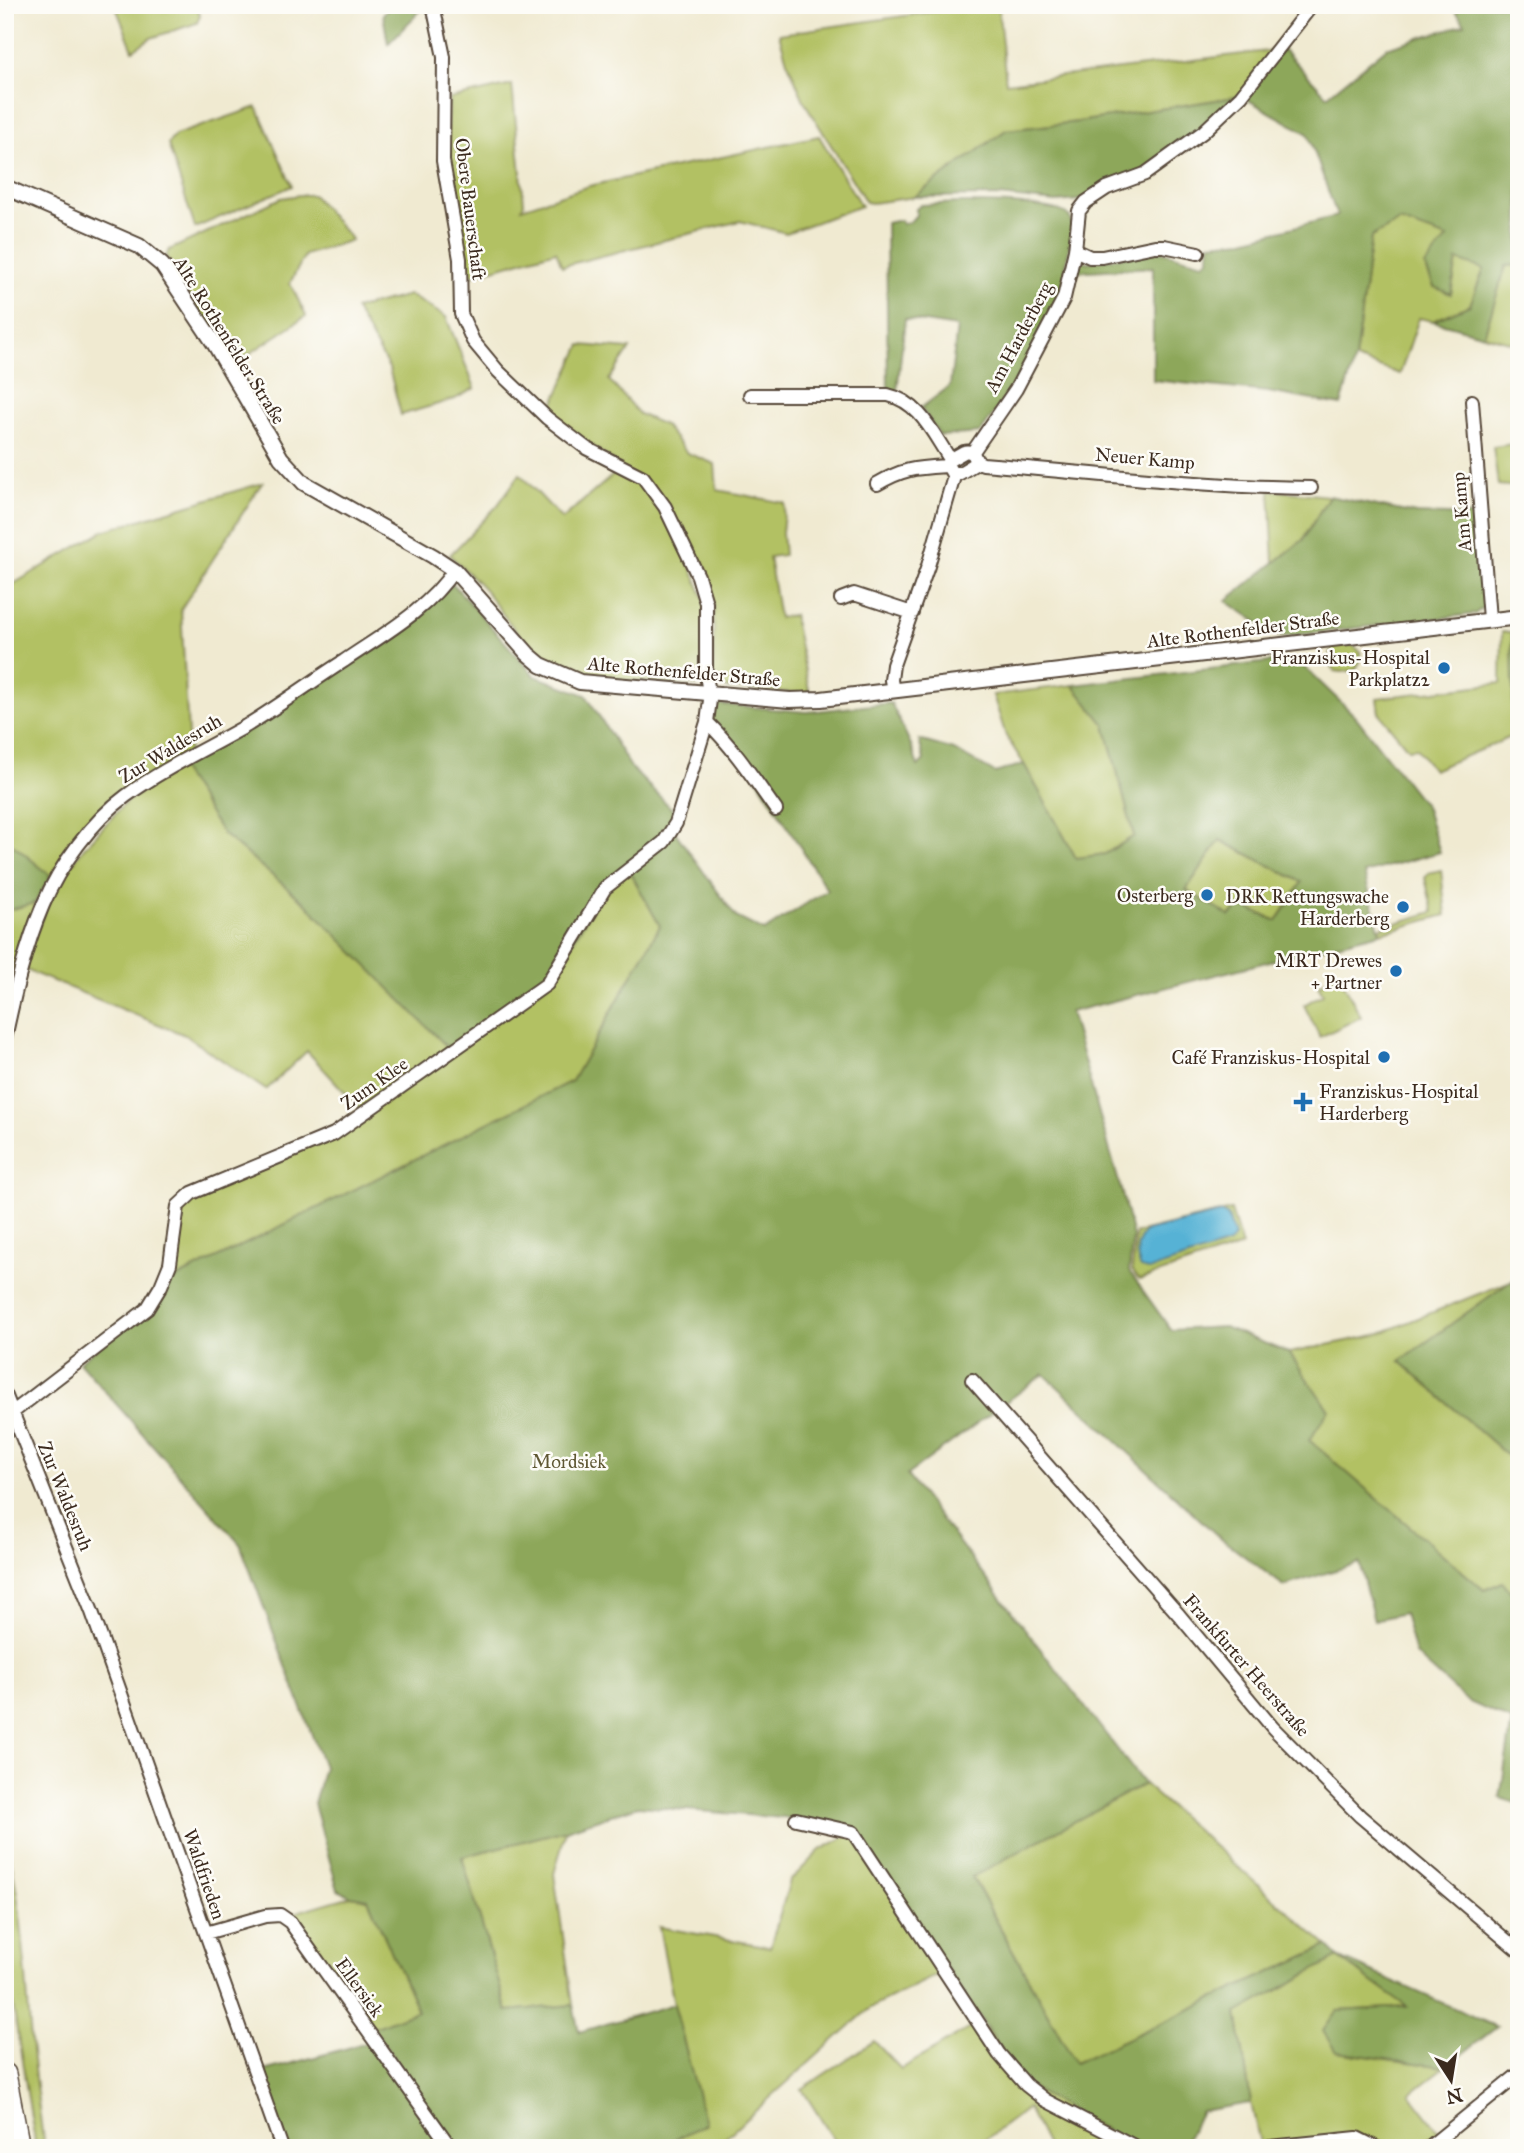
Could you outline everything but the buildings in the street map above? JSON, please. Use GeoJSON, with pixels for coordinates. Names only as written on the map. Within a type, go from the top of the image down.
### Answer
{"type":"FeatureCollection","features":[{"type":"Feature","properties":{"kind":"highway"},"geometry":{"type":"LineString","coordinates":[[5,2074],[19,2148]]}},
{"type":"Feature","properties":{"kind":"street","name":"Obere Bauerschaft"},"geometry":{"type":"LineString","coordinates":[[433,5],[444,57],[443,161],[460,259],[461,314],[473,341],[498,371],[547,418],[586,448],[643,477],[665,507],[698,576],[706,603],[706,674],[709,693]]}},
{"type":"Feature","properties":{"kind":"street","name":"Am Harderberg"},"geometry":{"type":"LineString","coordinates":[[974,457],[1016,389],[1064,298],[1081,206],[1107,188],[1145,174],[1203,132],[1241,96],[1312,5]]}},
{"type":"Feature","properties":{"kind":"street","name":"Alte Rothenfelder Straße"},"geometry":{"type":"LineString","coordinates":[[5,187],[139,246],[155,259],[169,273],[214,343],[281,458],[304,482],[454,570],[528,654],[541,665],[580,682],[790,700],[821,699],[1519,617]]}},
{"type":"Feature","properties":{"kind":"street"},"geometry":{"type":"LineString","coordinates":[[1075,250],[1095,258],[1155,246],[1198,253]]}},
{"type":"Feature","properties":{"kind":"street"},"geometry":{"type":"LineString","coordinates":[[750,395],[897,397],[915,408],[951,466]]}},
{"type":"Feature","properties":{"kind":"street","name":"Am Kamp"},"geometry":{"type":"LineString","coordinates":[[1472,401],[1489,619]]}},
{"type":"Feature","properties":{"kind":"street"},"geometry":{"type":"LineString","coordinates":[[893,691],[893,665],[912,613],[951,466],[964,452],[974,457]]}},
{"type":"Feature","properties":{"kind":"street","name":"Neuer Kamp"},"geometry":{"type":"LineString","coordinates":[[974,457],[984,464],[1170,480],[1311,488]]}},
{"type":"Feature","properties":{"kind":"street"},"geometry":{"type":"LineString","coordinates":[[877,484],[897,473],[914,468],[951,466]]}},
{"type":"Feature","properties":{"kind":"street","name":"Zur Waldesruh"},"geometry":{"type":"LineString","coordinates":[[5,1038],[20,968],[43,903],[62,869],[100,821],[125,797],[175,764],[247,725],[388,631],[428,602],[454,570]]}},
{"type":"Feature","properties":{"kind":"street"},"geometry":{"type":"LineString","coordinates":[[841,599],[855,594],[912,613]]}},
{"type":"Feature","properties":{"kind":"street","name":"Zum Klee"},"geometry":{"type":"LineString","coordinates":[[13,1412],[147,1309],[170,1264],[178,1206],[192,1193],[334,1134],[547,984],[605,888],[664,842],[676,823],[706,722],[709,693]]}},
{"type":"Feature","properties":{"kind":"street"},"geometry":{"type":"LineString","coordinates":[[706,722],[744,764],[776,810]]}},
{"type":"Feature","properties":{"kind":"street","name":"Frankfurter Heerstraße"},"geometry":{"type":"LineString","coordinates":[[972,1380],[1179,1615],[1273,1728],[1360,1816],[1519,1951]]}},
{"type":"Feature","properties":{"kind":"street","name":"Zur Waldesruh"},"geometry":{"type":"LineString","coordinates":[[5,1394],[92,1612]]}},
{"type":"Feature","properties":{"kind":"street","name":"Waldfrieden"},"geometry":{"type":"LineString","coordinates":[[92,1612],[282,2148]]}},
{"type":"Feature","properties":{"kind":"street"},"geometry":{"type":"LineString","coordinates":[[796,1819],[853,1832],[999,2054],[1026,2085],[1045,2099],[1138,2148]]}},
{"type":"Feature","properties":{"kind":"street","name":"Ellersiek"},"geometry":{"type":"LineString","coordinates":[[206,1933],[265,1916],[280,1915],[290,1922],[450,2148]]}},
{"type":"Feature","properties":{"kind":"street"},"geometry":{"type":"LineString","coordinates":[[1428,2148],[1519,2074]]}},
{"type":"Feature","properties":{"kind":"street"},"geometry":{"type":"LineString","coordinates":[[1260,2148],[1357,2138],[1377,2148]]}},
{"type":"Feature","properties":{"kind":"green space"},"geometry":{"type":"Polygon","coordinates":[[[115,5],[197,5],[200,15],[197,23],[151,38],[133,50],[115,5]]]}},
{"type":"Feature","properties":{"kind":"green space"},"geometry":{"type":"Polygon","coordinates":[[[391,5],[426,5],[388,44],[383,14],[391,5]]]}},
{"type":"Feature","properties":{"kind":"green space"},"geometry":{"type":"Polygon","coordinates":[[[980,5],[998,5],[1006,83],[1283,49],[1241,96],[1078,122],[1006,130],[914,197],[866,202],[805,103],[779,34],[980,5]]]}},
{"type":"Feature","properties":{"kind":"green space"},"geometry":{"type":"Polygon","coordinates":[[[1451,5],[1519,5],[1519,265],[1506,266],[1484,335],[1433,321],[1470,305],[1484,269],[1457,260],[1451,294],[1434,287],[1425,266],[1447,238],[1400,221],[1371,237],[1355,359],[1341,405],[1268,392],[1153,380],[1153,267],[1074,272],[1076,261],[1088,262],[1160,251],[1203,263],[1209,259],[1210,243],[1244,240],[1337,216],[1308,134],[1241,96],[1283,49],[1327,96],[1386,48],[1465,24],[1451,5]]]}},
{"type":"Feature","properties":{"kind":"green space"},"geometry":{"type":"Polygon","coordinates":[[[512,85],[524,203],[522,208],[589,186],[819,136],[861,206],[786,233],[740,221],[562,266],[556,251],[465,277],[446,156],[449,99],[512,85]]]}},
{"type":"Feature","properties":{"kind":"green space"},"geometry":{"type":"Polygon","coordinates":[[[1241,96],[1145,174],[1080,200],[1056,202],[999,196],[914,197],[1006,130],[1078,122],[1241,96]]]}},
{"type":"Feature","properties":{"kind":"green space"},"geometry":{"type":"Polygon","coordinates":[[[257,107],[292,186],[195,228],[168,144],[175,135],[257,107]]]}},
{"type":"Feature","properties":{"kind":"green space"},"geometry":{"type":"Polygon","coordinates":[[[313,195],[352,240],[305,255],[290,283],[306,316],[234,364],[171,268],[166,256],[169,250],[281,198],[313,195]]]}},
{"type":"Feature","properties":{"kind":"green space"},"geometry":{"type":"Polygon","coordinates":[[[1015,204],[1060,211],[1068,215],[1072,230],[1061,297],[1012,388],[980,433],[940,436],[921,408],[950,386],[957,327],[905,319],[897,392],[888,392],[886,223],[901,220],[902,224],[910,222],[921,205],[1015,204]]]}},
{"type":"Feature","properties":{"kind":"green space"},"geometry":{"type":"Polygon","coordinates":[[[1400,221],[1448,238],[1451,293],[1457,260],[1484,269],[1470,305],[1433,321],[1419,318],[1400,374],[1355,359],[1371,237],[1400,221]]]}},
{"type":"Feature","properties":{"kind":"green space"},"geometry":{"type":"Polygon","coordinates":[[[1519,265],[1519,355],[1517,344],[1484,335],[1506,266],[1519,265]]]}},
{"type":"Feature","properties":{"kind":"green space"},"geometry":{"type":"Polygon","coordinates":[[[409,295],[446,317],[475,388],[455,399],[401,415],[389,368],[355,309],[409,295]]]}},
{"type":"Feature","properties":{"kind":"green space"},"geometry":{"type":"Polygon","coordinates":[[[581,345],[630,349],[609,380],[639,414],[664,425],[687,453],[715,464],[717,490],[785,503],[782,533],[784,555],[769,557],[779,618],[793,615],[810,694],[723,688],[713,679],[714,605],[700,564],[670,516],[706,603],[700,686],[593,676],[553,662],[523,639],[484,589],[450,555],[497,506],[520,474],[562,519],[612,476],[613,461],[548,415],[581,345]]]}},
{"type":"Feature","properties":{"kind":"green space"},"geometry":{"type":"Polygon","coordinates":[[[1519,443],[1519,487],[1498,485],[1493,447],[1519,443]]]}},
{"type":"Feature","properties":{"kind":"green space"},"geometry":{"type":"Polygon","coordinates":[[[262,483],[181,609],[189,752],[98,815],[51,876],[5,838],[5,589],[103,531],[262,483]]]}},
{"type":"Feature","properties":{"kind":"green space"},"geometry":{"type":"Polygon","coordinates":[[[1270,490],[1329,496],[1303,540],[1274,563],[1270,490]]]}},
{"type":"Feature","properties":{"kind":"green space"},"geometry":{"type":"Polygon","coordinates":[[[1329,496],[1416,514],[1478,516],[1484,606],[1475,614],[1280,637],[1226,601],[1303,540],[1329,496]]]}},
{"type":"Feature","properties":{"kind":"green space","name":"Mordsiek"},"geometry":{"type":"Polygon","coordinates":[[[453,584],[535,676],[586,695],[632,769],[675,812],[675,832],[736,917],[764,931],[827,890],[744,757],[711,720],[716,704],[807,712],[891,703],[918,766],[924,760],[919,740],[954,750],[995,773],[1024,764],[1076,858],[1105,854],[1134,836],[1105,725],[1073,685],[1296,659],[1356,717],[1425,806],[1440,852],[1364,873],[1380,933],[1070,1012],[1133,1237],[1129,1271],[1171,1330],[1224,1327],[1289,1353],[1329,1410],[1309,1440],[1484,1590],[1503,1582],[1519,1602],[1519,1804],[1500,1798],[1512,1721],[1467,1701],[1415,1654],[1404,1613],[1374,1620],[1359,1563],[1284,1586],[1220,1538],[1044,1374],[907,1475],[1144,1784],[972,1877],[1075,2063],[1327,1946],[1338,1957],[1237,2013],[1251,2103],[1201,2111],[1182,2148],[1138,2148],[1026,2085],[853,1832],[796,1819],[638,1806],[566,1830],[462,1857],[507,2011],[573,2005],[579,2032],[674,2004],[705,2124],[658,2148],[457,2148],[373,2028],[418,2011],[368,1899],[338,1890],[314,1804],[324,1767],[240,1544],[79,1362],[147,1309],[161,1286],[572,1081],[660,926],[629,870],[605,888],[547,984],[452,1052],[304,902],[223,834],[180,768],[432,602],[453,584]],[[1220,840],[1186,890],[1230,916],[1241,906],[1277,921],[1302,882],[1220,840]]]}},
{"type":"Feature","properties":{"kind":"green space"},"geometry":{"type":"Polygon","coordinates":[[[1502,632],[1512,632],[1514,735],[1519,736],[1519,755],[1516,754],[1513,736],[1433,770],[1416,748],[1408,749],[1379,713],[1377,698],[1501,683],[1502,632]]]}},
{"type":"Feature","properties":{"kind":"green space"},"geometry":{"type":"Polygon","coordinates":[[[1512,632],[1519,632],[1519,736],[1514,735],[1512,632]]]}},
{"type":"Feature","properties":{"kind":"green space"},"geometry":{"type":"Polygon","coordinates":[[[1351,644],[1361,652],[1360,662],[1355,670],[1335,671],[1330,658],[1334,646],[1351,644]]]}},
{"type":"Feature","properties":{"kind":"green space"},"geometry":{"type":"Polygon","coordinates":[[[1073,685],[1105,725],[1134,836],[1105,854],[1076,858],[1006,736],[993,695],[1073,685]]]}},
{"type":"Feature","properties":{"kind":"green space"},"geometry":{"type":"Polygon","coordinates":[[[180,768],[223,834],[304,902],[605,888],[629,870],[660,926],[572,1081],[161,1286],[178,1206],[364,1113],[307,1051],[266,1090],[185,1035],[26,970],[5,1038],[5,911],[35,903],[22,963],[48,904],[83,849],[127,801],[180,768]]]}},
{"type":"Feature","properties":{"kind":"green space"},"geometry":{"type":"Polygon","coordinates":[[[5,838],[51,876],[35,903],[5,911],[5,838]]]}},
{"type":"Feature","properties":{"kind":"green space"},"geometry":{"type":"Polygon","coordinates":[[[1220,840],[1302,882],[1277,921],[1241,906],[1230,916],[1186,890],[1220,840]]]}},
{"type":"Feature","properties":{"kind":"green space"},"geometry":{"type":"Polygon","coordinates":[[[1441,870],[1446,915],[1380,933],[1379,928],[1433,912],[1425,878],[1429,873],[1441,870]]]}},
{"type":"Feature","properties":{"kind":"green space"},"geometry":{"type":"Polygon","coordinates":[[[1339,974],[1361,1017],[1320,1037],[1304,1005],[1323,994],[1318,985],[1339,974]]]}},
{"type":"Feature","properties":{"kind":"green space"},"geometry":{"type":"Polygon","coordinates":[[[1231,1210],[1242,1246],[1139,1280],[1132,1270],[1136,1233],[1231,1210]]]}},
{"type":"Feature","properties":{"kind":"green space"},"geometry":{"type":"Polygon","coordinates":[[[1519,1276],[1519,1288],[1511,1281],[1519,1276]]]}},
{"type":"Feature","properties":{"kind":"green space"},"geometry":{"type":"Polygon","coordinates":[[[1511,1281],[1400,1361],[1519,1466],[1519,1602],[1503,1582],[1484,1590],[1308,1440],[1328,1410],[1289,1353],[1376,1335],[1511,1281]]]}},
{"type":"Feature","properties":{"kind":"green space"},"geometry":{"type":"Polygon","coordinates":[[[1511,1281],[1519,1288],[1519,1466],[1400,1361],[1511,1281]]]}},
{"type":"Feature","properties":{"kind":"green space"},"geometry":{"type":"Polygon","coordinates":[[[1144,1784],[1327,1946],[1075,2063],[972,1876],[1144,1784]]]}},
{"type":"Feature","properties":{"kind":"green space"},"geometry":{"type":"Polygon","coordinates":[[[566,1830],[554,1874],[573,2005],[507,2011],[462,1857],[566,1830]]]}},
{"type":"Feature","properties":{"kind":"green space"},"geometry":{"type":"Polygon","coordinates":[[[853,1832],[945,1971],[870,2008],[714,2148],[658,2148],[705,2124],[674,2004],[659,1927],[770,1947],[790,1881],[820,1850],[853,1832]]]}},
{"type":"Feature","properties":{"kind":"green space"},"geometry":{"type":"Polygon","coordinates":[[[5,1836],[20,1912],[32,2054],[44,2148],[36,2148],[5,1967],[5,1836]]]}},
{"type":"Feature","properties":{"kind":"green space"},"geometry":{"type":"Polygon","coordinates":[[[351,1896],[368,1899],[418,2011],[373,2028],[290,1914],[351,1896]]]}},
{"type":"Feature","properties":{"kind":"green space"},"geometry":{"type":"Polygon","coordinates":[[[1338,1957],[1408,2007],[1338,2011],[1337,2052],[1445,2067],[1410,2094],[1452,2148],[1377,2148],[1356,2138],[1261,2148],[1237,2013],[1338,1957]]]}},
{"type":"Feature","properties":{"kind":"green space"},"geometry":{"type":"Polygon","coordinates":[[[1338,1957],[1497,2027],[1445,2067],[1336,2052],[1323,2031],[1337,2011],[1407,2007],[1338,1957]]]}},
{"type":"Feature","properties":{"kind":"green space"},"geometry":{"type":"Polygon","coordinates":[[[978,2023],[1105,2131],[1084,2148],[1048,2148],[1028,2108],[974,2148],[835,2148],[834,2140],[802,2089],[874,2041],[901,2069],[978,2023]]]}},
{"type":"Feature","properties":{"kind":"green space"},"geometry":{"type":"Polygon","coordinates":[[[370,2042],[439,2140],[400,2148],[287,2148],[260,2072],[370,2042]]]}},
{"type":"Feature","properties":{"kind":"water"},"geometry":{"type":"Polygon","coordinates":[[[1221,1213],[1228,1216],[1234,1237],[1229,1244],[1149,1270],[1141,1268],[1138,1249],[1140,1239],[1146,1231],[1221,1213]]]}},
{"type":"Feature","properties":{"kind":"place","name":"Franziskus-Hospital Parkplatz2"},"geometry":{"type":"Point","coordinates":[1444,668]}},
{"type":"Feature","properties":{"kind":"place","name":"Osterberg"},"geometry":{"type":"Point","coordinates":[1207,895]}},
{"type":"Feature","properties":{"kind":"place","name":"DRK Rettungswache Harderberg"},"geometry":{"type":"Point","coordinates":[1403,907]}},
{"type":"Feature","properties":{"kind":"place","name":"MRT Drewes + Partner"},"geometry":{"type":"Point","coordinates":[1396,971]}},
{"type":"Feature","properties":{"kind":"place","name":"Café Franziskus-Hospital"},"geometry":{"type":"Point","coordinates":[1384,1057]}},
{"type":"Feature","properties":{"kind":"place","name":"Franziskus-Hospital Harderberg"},"geometry":{"type":"Point","coordinates":[1303,1102]}}]}
